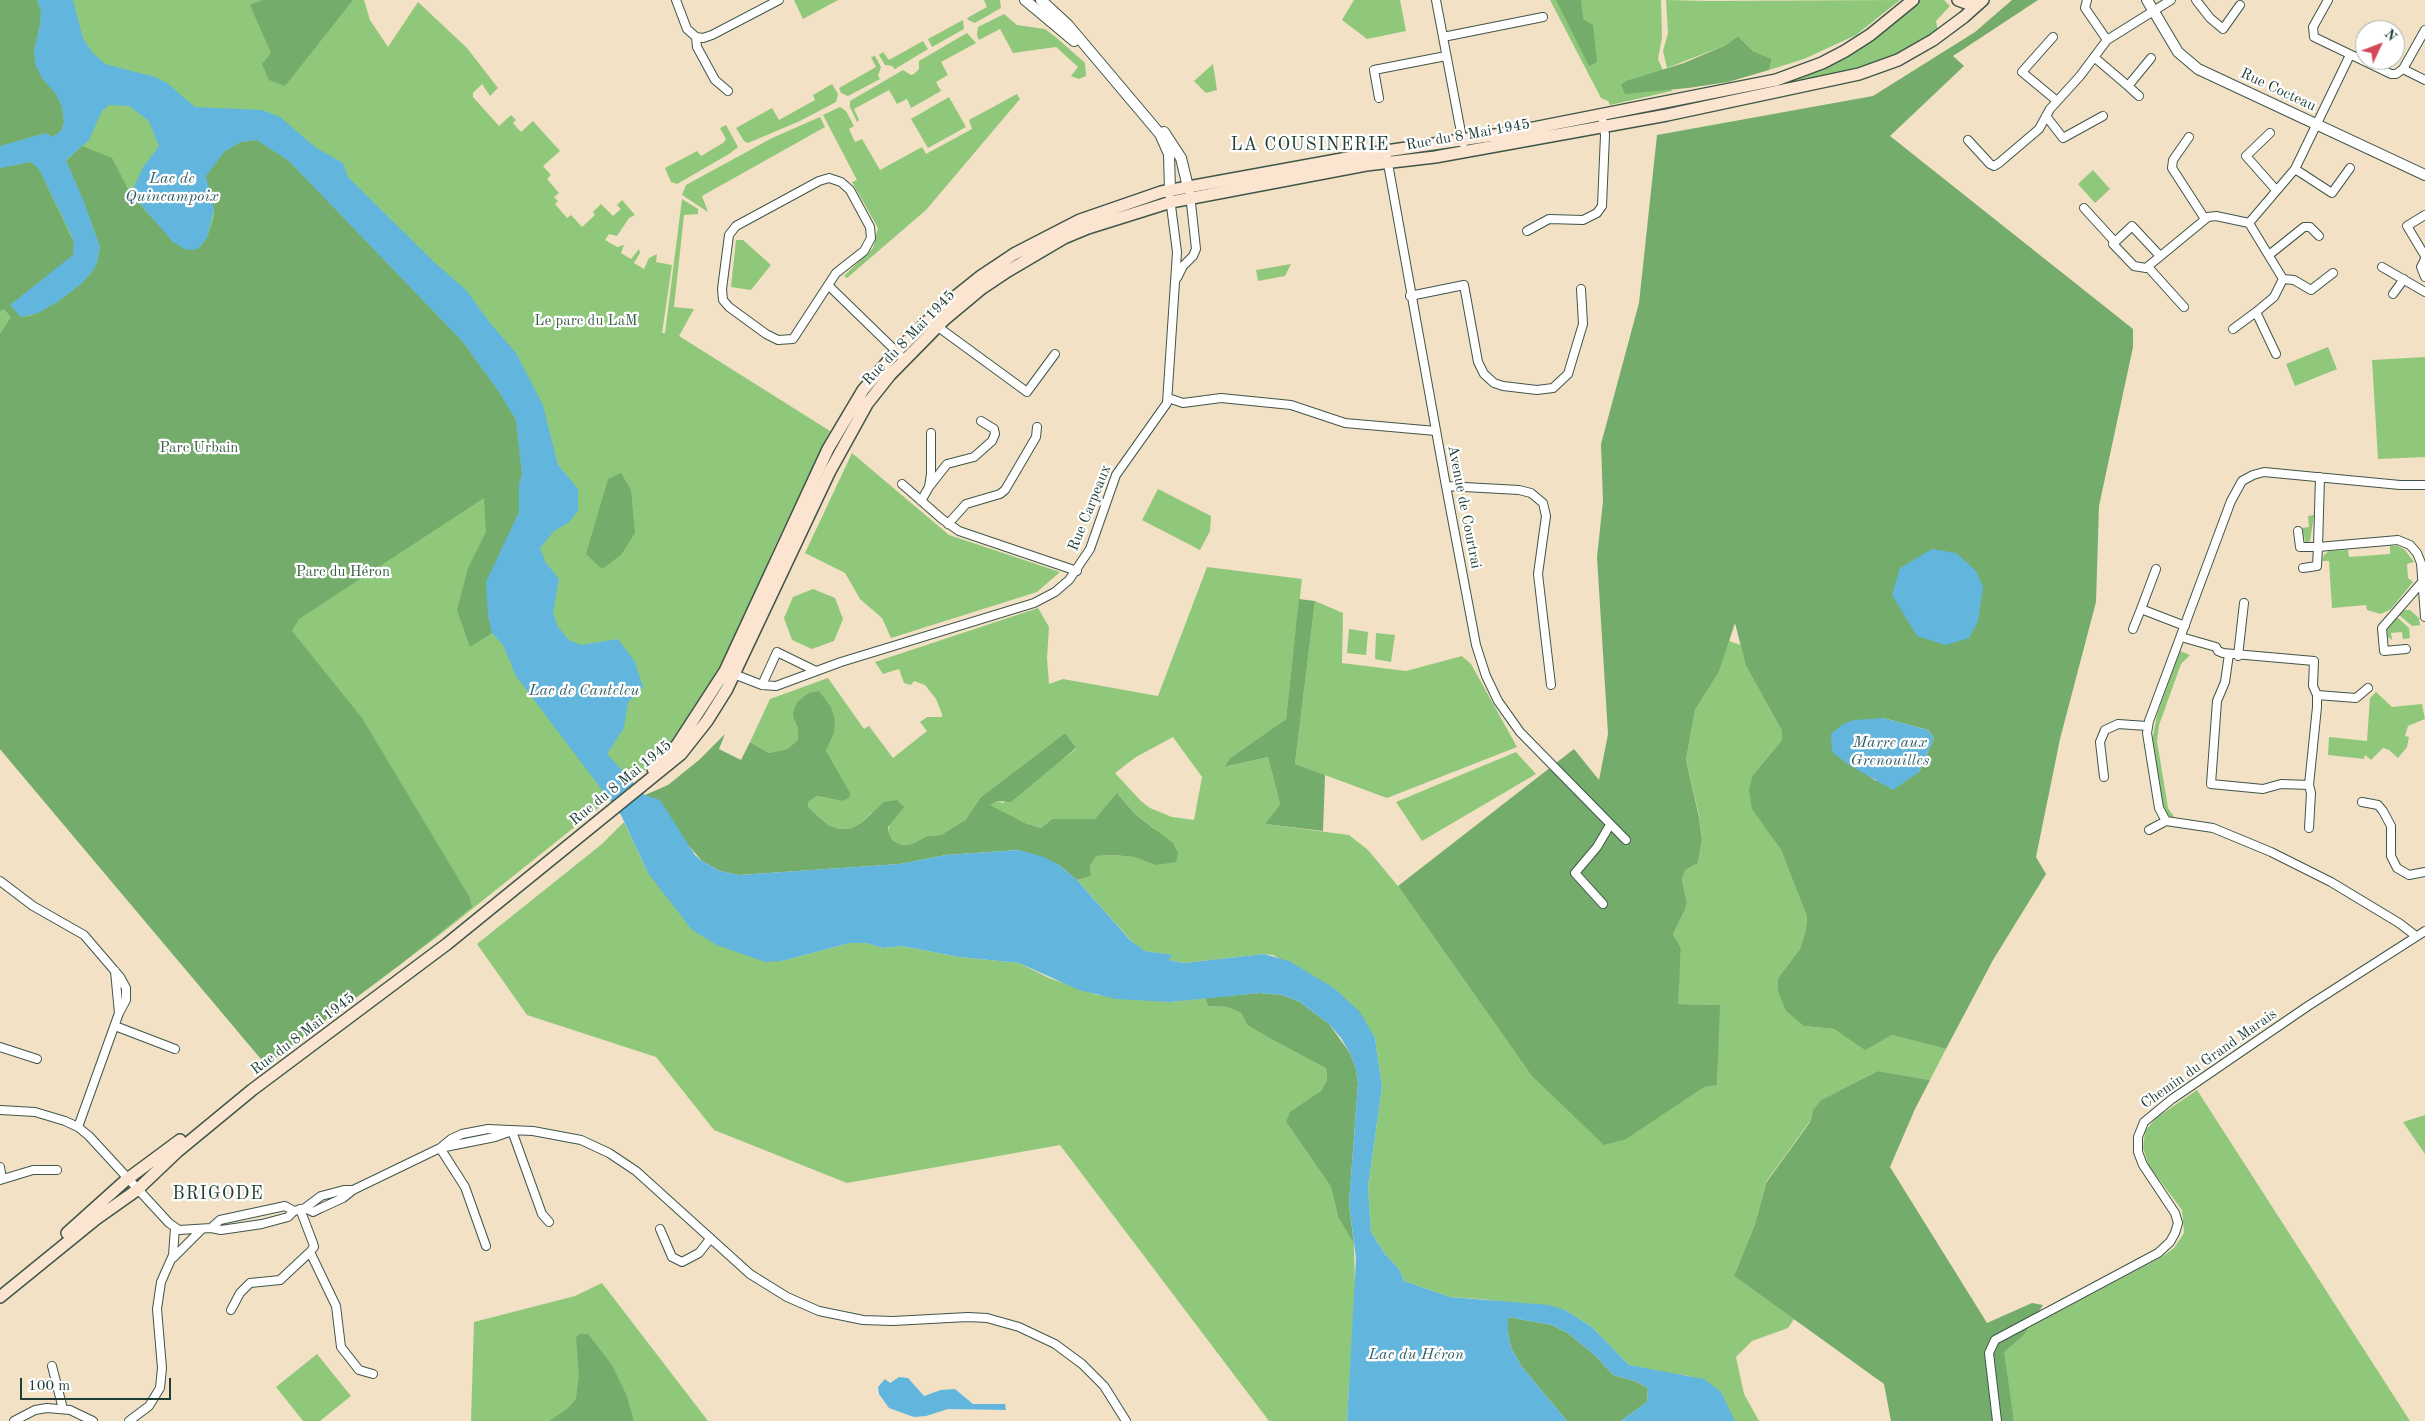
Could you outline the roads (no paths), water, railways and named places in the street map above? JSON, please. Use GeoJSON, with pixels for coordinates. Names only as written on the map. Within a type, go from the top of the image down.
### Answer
{"type":"FeatureCollection","features":[{"type":"Feature","properties":{"kind":"main road","name":"Rue du 8 Mai 1945"},"geometry":{"type":"LineString","coordinates":[[1386,157],[1464,152],[1790,76],[1846,51],[1870,35],[1913,0]]}},
{"type":"Feature","properties":{"kind":"main road"},"geometry":{"type":"LineString","coordinates":[[1958,0],[1969,4],[1982,0]]}},
{"type":"Feature","properties":{"kind":"main road","name":"Rue du 8 Mai 1945"},"geometry":{"type":"LineString","coordinates":[[0,1288],[48,1250],[127,1179],[175,1145],[271,1067],[446,938],[645,780],[673,762],[692,742],[716,708],[730,673],[838,454],[873,396],[901,356],[933,323],[996,266],[1048,235],[1107,209],[1189,192],[1386,157],[1462,138],[1602,120],[1667,115],[1872,70],[1898,60],[1933,40],[1964,17],[1982,0]]}},
{"type":"Feature","properties":{"kind":"main road","name":"Rue du 8 Mai 1945"},"geometry":{"type":"LineString","coordinates":[[0,1297],[96,1220],[137,1190],[178,1151],[252,1090],[447,944],[606,810]]}},
{"type":"Feature","properties":{"kind":"street"},"geometry":{"type":"LineString","coordinates":[[676,0],[684,25],[696,37],[697,47],[715,80],[728,91]]}},
{"type":"Feature","properties":{"kind":"street"},"geometry":{"type":"LineString","coordinates":[[696,37],[712,35],[780,0]]}},
{"type":"Feature","properties":{"kind":"street"},"geometry":{"type":"LineString","coordinates":[[1025,0],[1042,2],[1068,25],[1149,118],[1164,132],[1178,151],[1189,192],[1196,249],[1193,256],[1183,266],[1175,282]]}},
{"type":"Feature","properties":{"kind":"street"},"geometry":{"type":"LineString","coordinates":[[1436,0],[1464,152]]}},
{"type":"Feature","properties":{"kind":"street"},"geometry":{"type":"LineString","coordinates":[[2087,0],[2086,8],[2107,40]]}},
{"type":"Feature","properties":{"kind":"street","name":"Rue Cocteau"},"geometry":{"type":"LineString","coordinates":[[2147,0],[2178,52],[2191,64],[2425,175]]}},
{"type":"Feature","properties":{"kind":"street"},"geometry":{"type":"LineString","coordinates":[[1968,140],[1990,164],[1996,165],[2039,129],[2057,101],[2107,40],[2171,0]]}},
{"type":"Feature","properties":{"kind":"street"},"geometry":{"type":"LineString","coordinates":[[2196,0],[2210,18],[2223,29],[2240,5]]}},
{"type":"Feature","properties":{"kind":"street"},"geometry":{"type":"LineString","coordinates":[[2328,0],[2313,27],[2313,35],[2318,40],[2355,57]]}},
{"type":"Feature","properties":{"kind":"street"},"geometry":{"type":"LineString","coordinates":[[1443,37],[1543,17]]}},
{"type":"Feature","properties":{"kind":"street"},"geometry":{"type":"LineString","coordinates":[[2405,66],[2425,30]]}},
{"type":"Feature","properties":{"kind":"street"},"geometry":{"type":"LineString","coordinates":[[2052,37],[2022,72],[2057,101]]}},
{"type":"Feature","properties":{"kind":"street"},"geometry":{"type":"LineString","coordinates":[[2250,223],[2276,190],[2296,169],[2350,55]]}},
{"type":"Feature","properties":{"kind":"street"},"geometry":{"type":"LineString","coordinates":[[1379,98],[1374,70],[1446,56]]}},
{"type":"Feature","properties":{"kind":"street"},"geometry":{"type":"LineString","coordinates":[[2094,57],[2140,96]]}},
{"type":"Feature","properties":{"kind":"street"},"geometry":{"type":"LineString","coordinates":[[2128,86],[2151,58]]}},
{"type":"Feature","properties":{"kind":"street"},"geometry":{"type":"LineString","coordinates":[[2384,70],[2393,74],[2403,70],[2425,80]]}},
{"type":"Feature","properties":{"kind":"street"},"geometry":{"type":"LineString","coordinates":[[2046,116],[2063,138],[2103,116]]}},
{"type":"Feature","properties":{"kind":"street"},"geometry":{"type":"LineString","coordinates":[[1149,118],[1168,150],[1170,196],[1177,252],[1168,398],[1183,403],[1221,398],[1291,405],[1345,422],[1436,431]]}},
{"type":"Feature","properties":{"kind":"street"},"geometry":{"type":"LineString","coordinates":[[1527,232],[1549,219],[1583,220],[1597,213],[1602,206],[1606,136],[1602,120]]}},
{"type":"Feature","properties":{"kind":"street"},"geometry":{"type":"LineString","coordinates":[[2270,133],[2246,156],[2276,190]]}},
{"type":"Feature","properties":{"kind":"street"},"geometry":{"type":"LineString","coordinates":[[2189,137],[2173,160],[2172,168],[2205,219]]}},
{"type":"Feature","properties":{"kind":"street","name":"Avenue de Courtrai"},"geometry":{"type":"LineString","coordinates":[[1386,157],[1410,296],[1476,644],[1492,689],[1520,732],[1626,840]]}},
{"type":"Feature","properties":{"kind":"street"},"geometry":{"type":"LineString","coordinates":[[2296,169],[2332,193],[2350,168]]}},
{"type":"Feature","properties":{"kind":"street"},"geometry":{"type":"LineString","coordinates":[[829,178],[841,182],[850,190],[868,222],[871,238],[867,247],[840,269],[828,285],[793,338],[785,341],[773,338],[729,308],[723,300],[722,289],[729,235],[736,226],[818,181],[829,178]]}},
{"type":"Feature","properties":{"kind":"street"},"geometry":{"type":"LineString","coordinates":[[2084,208],[2115,242],[2113,244],[2134,266],[2142,269],[2148,267],[2205,219],[2216,216],[2250,223],[2283,279]]}},
{"type":"Feature","properties":{"kind":"street"},"geometry":{"type":"LineString","coordinates":[[2425,216],[2407,226],[2425,257],[2421,271],[2425,278]]}},
{"type":"Feature","properties":{"kind":"street"},"geometry":{"type":"LineString","coordinates":[[2115,242],[2132,226],[2160,256]]}},
{"type":"Feature","properties":{"kind":"street"},"geometry":{"type":"LineString","coordinates":[[2269,255],[2304,227],[2310,227],[2319,236]]}},
{"type":"Feature","properties":{"kind":"street"},"geometry":{"type":"LineString","coordinates":[[2148,267],[2184,307]]}},
{"type":"Feature","properties":{"kind":"street"},"geometry":{"type":"LineString","coordinates":[[2382,267],[2425,292]]}},
{"type":"Feature","properties":{"kind":"street"},"geometry":{"type":"LineString","coordinates":[[2283,279],[2294,280],[2311,290],[2333,273]]}},
{"type":"Feature","properties":{"kind":"street"},"geometry":{"type":"LineString","coordinates":[[2233,329],[2274,298],[2283,279]]}},
{"type":"Feature","properties":{"kind":"street"},"geometry":{"type":"LineString","coordinates":[[2393,294],[2404,279]]}},
{"type":"Feature","properties":{"kind":"street"},"geometry":{"type":"LineString","coordinates":[[828,285],[901,356]]}},
{"type":"Feature","properties":{"kind":"street"},"geometry":{"type":"LineString","coordinates":[[1410,296],[1464,285],[1478,362],[1484,374],[1494,383],[1503,386],[1537,390],[1553,388],[1568,374],[1583,324],[1581,289]]}},
{"type":"Feature","properties":{"kind":"street"},"geometry":{"type":"LineString","coordinates":[[2256,312],[2276,354]]}},
{"type":"Feature","properties":{"kind":"street"},"geometry":{"type":"LineString","coordinates":[[933,323],[1027,392],[1055,354]]}},
{"type":"Feature","properties":{"kind":"street","name":"Rue Carpeaux"},"geometry":{"type":"LineString","coordinates":[[730,673],[762,685],[776,686],[816,671],[1034,603],[1055,592],[1077,571],[1093,542],[1116,475],[1166,406],[1168,398]]}},
{"type":"Feature","properties":{"kind":"street"},"geometry":{"type":"LineString","coordinates":[[921,500],[947,464],[974,457],[992,442],[995,434],[994,429],[981,420]]}},
{"type":"Feature","properties":{"kind":"street"},"geometry":{"type":"LineString","coordinates":[[948,524],[966,504],[1000,494],[1005,490],[1036,437],[1037,427]]}},
{"type":"Feature","properties":{"kind":"street"},"geometry":{"type":"LineString","coordinates":[[929,487],[932,462],[931,433]]}},
{"type":"Feature","properties":{"kind":"street"},"geometry":{"type":"LineString","coordinates":[[2166,821],[2159,808],[2147,739],[2147,726],[2235,492],[2242,481],[2252,474],[2264,472],[2400,485],[2425,484]]}},
{"type":"Feature","properties":{"kind":"street"},"geometry":{"type":"LineString","coordinates":[[2303,568],[2317,566],[2320,477]]}},
{"type":"Feature","properties":{"kind":"street"},"geometry":{"type":"LineString","coordinates":[[902,484],[948,524],[959,531],[1077,571]]}},
{"type":"Feature","properties":{"kind":"street"},"geometry":{"type":"LineString","coordinates":[[1446,486],[1518,490],[1531,493],[1542,503],[1546,516],[1538,574],[1551,685]]}},
{"type":"Feature","properties":{"kind":"street"},"geometry":{"type":"LineString","coordinates":[[2298,531],[2300,547],[2402,540],[2410,545],[2417,553],[2425,618]]}},
{"type":"Feature","properties":{"kind":"street"},"geometry":{"type":"LineString","coordinates":[[2133,629],[2156,568]]}},
{"type":"Feature","properties":{"kind":"street"},"geometry":{"type":"LineString","coordinates":[[2406,649],[2384,651],[2382,628],[2422,582]]}},
{"type":"Feature","properties":{"kind":"street"},"geometry":{"type":"LineString","coordinates":[[2238,656],[2244,603]]}},
{"type":"Feature","properties":{"kind":"street"},"geometry":{"type":"LineString","coordinates":[[2140,609],[2185,626]]}},
{"type":"Feature","properties":{"kind":"street"},"geometry":{"type":"LineString","coordinates":[[2181,637],[2216,647],[2218,652],[2238,656],[2272,656],[2314,662],[2313,686],[2317,695],[2309,785],[2311,794],[2309,828]]}},
{"type":"Feature","properties":{"kind":"street"},"geometry":{"type":"LineString","coordinates":[[762,685],[777,652],[816,671]]}},
{"type":"Feature","properties":{"kind":"street"},"geometry":{"type":"LineString","coordinates":[[2229,654],[2225,682],[2217,701],[2211,784],[2263,789],[2281,784],[2309,785]]}},
{"type":"Feature","properties":{"kind":"street"},"geometry":{"type":"LineString","coordinates":[[2317,695],[2356,698],[2368,688]]}},
{"type":"Feature","properties":{"kind":"street"},"geometry":{"type":"LineString","coordinates":[[2104,777],[2100,742],[2105,730],[2118,724],[2147,726]]}},
{"type":"Feature","properties":{"kind":"street"},"geometry":{"type":"LineString","coordinates":[[2362,802],[2378,805],[2383,811],[2392,830],[2391,856],[2397,868],[2409,876],[2425,872]]}},
{"type":"Feature","properties":{"kind":"street"},"geometry":{"type":"LineString","coordinates":[[2149,830],[2166,821],[2213,828],[2271,852],[2331,882],[2399,923],[2416,936]]}},
{"type":"Feature","properties":{"kind":"street"},"geometry":{"type":"LineString","coordinates":[[1603,904],[1575,873],[1597,846],[1610,825]]}},
{"type":"Feature","properties":{"kind":"street"},"geometry":{"type":"LineString","coordinates":[[0,881],[29,903],[84,935],[115,971],[119,1013],[116,1026],[78,1127]]}},
{"type":"Feature","properties":{"kind":"street","name":"Chemin du Grand Marais"},"geometry":{"type":"LineString","coordinates":[[1998,1421],[1989,1353],[1995,1340],[2158,1253],[2170,1242],[2175,1233],[2178,1223],[2175,1213],[2143,1165],[2138,1152],[2138,1136],[2144,1122],[2172,1099],[2425,931]]}},
{"type":"Feature","properties":{"kind":"street"},"geometry":{"type":"LineString","coordinates":[[116,1026],[175,1049]]}},
{"type":"Feature","properties":{"kind":"street"},"geometry":{"type":"LineString","coordinates":[[0,1047],[37,1059]]}},
{"type":"Feature","properties":{"kind":"street"},"geometry":{"type":"LineString","coordinates":[[0,1110],[35,1112],[78,1127],[89,1136],[174,1228],[190,1230],[211,1228],[221,1230],[262,1224],[288,1217],[300,1209]]}},
{"type":"Feature","properties":{"kind":"street"},"geometry":{"type":"LineString","coordinates":[[211,1228],[220,1220],[285,1206],[313,1212],[343,1198],[352,1190],[440,1148],[451,1139],[471,1131],[497,1128],[533,1130],[564,1135],[600,1148],[636,1171],[710,1239],[767,1286],[797,1302],[829,1314],[872,1321],[979,1317],[1010,1324],[1063,1349],[1086,1368],[1104,1386],[1126,1421]]}},
{"type":"Feature","properties":{"kind":"street"},"geometry":{"type":"LineString","coordinates":[[512,1130],[542,1214],[549,1222]]}},
{"type":"Feature","properties":{"kind":"street"},"geometry":{"type":"LineString","coordinates":[[440,1148],[465,1187],[486,1246]]}},
{"type":"Feature","properties":{"kind":"street"},"geometry":{"type":"LineString","coordinates":[[0,1167],[1,1180],[33,1170],[57,1170]]}},
{"type":"Feature","properties":{"kind":"street"},"geometry":{"type":"LineString","coordinates":[[231,1310],[240,1293],[250,1283],[280,1280],[314,1247],[300,1209]]}},
{"type":"Feature","properties":{"kind":"street"},"geometry":{"type":"LineString","coordinates":[[172,1260],[174,1228]]}},
{"type":"Feature","properties":{"kind":"street"},"geometry":{"type":"LineString","coordinates":[[129,1421],[150,1406],[160,1388],[162,1368],[157,1309],[162,1282],[172,1260],[202,1229]]}},
{"type":"Feature","properties":{"kind":"street"},"geometry":{"type":"LineString","coordinates":[[660,1229],[672,1257],[682,1262],[699,1253],[710,1239]]}},
{"type":"Feature","properties":{"kind":"street"},"geometry":{"type":"LineString","coordinates":[[310,1252],[336,1306],[341,1347],[359,1370],[373,1374]]}},
{"type":"Feature","properties":{"kind":"street"},"geometry":{"type":"LineString","coordinates":[[52,1366],[62,1408]]}},
{"type":"Feature","properties":{"kind":"street"},"geometry":{"type":"LineString","coordinates":[[14,1421],[35,1410],[62,1408],[93,1421]]}},
{"type":"Feature","properties":{"kind":"water"},"geometry":{"type":"Polygon","coordinates":[[[37,0],[73,0],[83,38],[92,52],[105,64],[155,77],[167,83],[195,107],[262,110],[280,117],[315,147],[343,163],[348,177],[433,261],[466,290],[490,323],[516,353],[543,405],[558,465],[578,489],[578,511],[568,523],[554,531],[540,548],[546,563],[559,579],[553,613],[558,627],[569,640],[581,645],[618,639],[635,662],[643,687],[628,702],[624,728],[607,754],[645,795],[660,800],[695,855],[702,861],[720,871],[739,875],[900,864],[946,855],[1018,850],[1044,857],[1059,865],[1077,880],[1131,941],[1145,951],[1173,955],[1168,960],[1184,963],[1264,954],[1289,961],[1334,988],[1360,1012],[1375,1038],[1382,1087],[1368,1187],[1371,1232],[1385,1254],[1399,1269],[1404,1281],[1450,1297],[1549,1305],[1565,1310],[1592,1327],[1629,1365],[1704,1379],[1721,1392],[1735,1421],[1621,1421],[1647,1402],[1648,1388],[1635,1381],[1613,1375],[1597,1357],[1568,1333],[1552,1325],[1508,1317],[1508,1333],[1511,1348],[1522,1367],[1567,1421],[1347,1421],[1356,1258],[1349,1204],[1358,1084],[1356,1069],[1350,1053],[1341,1038],[1329,1024],[1300,1002],[1282,995],[1260,993],[1170,1002],[1116,999],[1079,990],[1019,963],[959,957],[902,946],[883,948],[866,943],[850,943],[782,961],[765,962],[717,945],[692,930],[648,873],[621,815],[516,676],[503,645],[492,633],[488,616],[486,582],[519,512],[519,484],[522,474],[516,420],[499,392],[463,342],[289,161],[257,140],[241,142],[225,151],[206,176],[214,209],[207,238],[198,249],[187,250],[173,242],[129,191],[134,187],[143,167],[159,146],[149,121],[129,106],[109,105],[102,111],[89,140],[66,160],[100,247],[97,263],[82,283],[59,301],[38,313],[21,317],[10,305],[73,255],[74,243],[70,232],[39,169],[31,162],[0,168],[0,146],[46,133],[52,137],[61,131],[64,122],[62,107],[56,94],[42,78],[35,64],[34,50],[41,11],[37,0]]]}},
{"type":"Feature","properties":{"kind":"water"},"geometry":{"type":"Polygon","coordinates":[[[1932,549],[1956,553],[1976,571],[1983,587],[1978,621],[1969,638],[1946,645],[1917,636],[1892,595],[1900,568],[1932,549]]]}},
{"type":"Feature","properties":{"kind":"water","name":"Marre aux Grenouilles"},"geometry":{"type":"Polygon","coordinates":[[[1883,718],[1928,730],[1934,738],[1919,772],[1893,790],[1849,765],[1832,752],[1831,734],[1843,724],[1854,720],[1883,718]]]}},
{"type":"Feature","properties":{"kind":"water"},"geometry":{"type":"Polygon","coordinates":[[[899,1377],[908,1378],[924,1396],[941,1390],[955,1389],[973,1404],[1005,1404],[1006,1410],[948,1409],[926,1416],[914,1417],[889,1408],[879,1394],[878,1387],[885,1379],[890,1383],[899,1377]]]}},
{"type":"Feature","properties":{"kind":"district","name":"LA COUSINERIE"},"geometry":{"type":"Point","coordinates":[1310,145]}},
{"type":"Feature","properties":{"kind":"district","name":"BRIGODE"},"geometry":{"type":"Point","coordinates":[218,1194]}},
{"type":"Feature","properties":{"kind":"water label","name":"Lac de Quincampoix"},"geometry":{"type":"Point","coordinates":[172,188]}},
{"type":"Feature","properties":{"kind":"water label","name":"Lac de Canteleu"},"geometry":{"type":"Point","coordinates":[584,691]}},
{"type":"Feature","properties":{"kind":"water label","name":"Lac du Héron"},"geometry":{"type":"Point","coordinates":[1416,1355]}},
{"type":"Feature","properties":{"kind":"park label","name":"Le parc du LaM"},"geometry":{"type":"Point","coordinates":[586,321]}},
{"type":"Feature","properties":{"kind":"park label","name":"Parc Urbain"},"geometry":{"type":"Point","coordinates":[199,448]}},
{"type":"Feature","properties":{"kind":"park label","name":"Parc du Héron"},"geometry":{"type":"Point","coordinates":[343,572]}}]}
